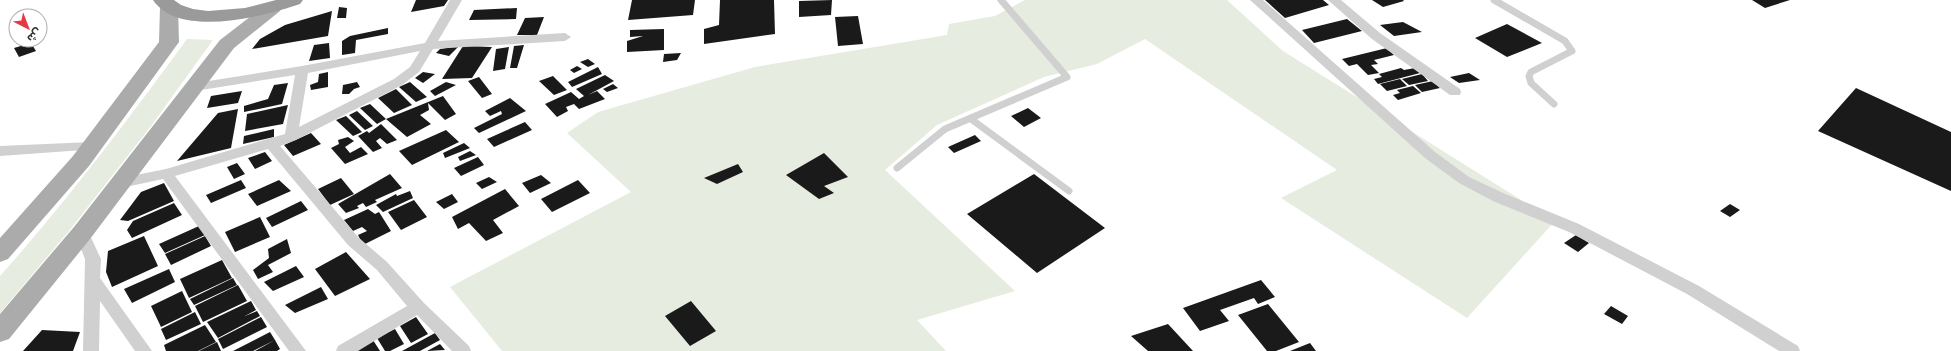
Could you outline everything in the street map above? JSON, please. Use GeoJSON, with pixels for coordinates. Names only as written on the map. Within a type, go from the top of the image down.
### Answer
{"type":"FeatureCollection","features":[{"type":"Feature","properties":{"kind":"highway"},"geometry":{"type":"LineString","coordinates":[[166,3],[187,14],[213,16],[242,14],[274,7],[294,0]]}},
{"type":"Feature","properties":{"kind":"main road"},"geometry":{"type":"LineString","coordinates":[[0,253],[92,146],[169,42],[166,3]]}},
{"type":"Feature","properties":{"kind":"main road"},"geometry":{"type":"LineString","coordinates":[[0,332],[82,233],[227,44],[274,7]]}},
{"type":"Feature","properties":{"kind":"street"},"geometry":{"type":"LineString","coordinates":[[121,183],[166,174],[291,137],[398,82],[415,69],[431,45],[456,0]]}},
{"type":"Feature","properties":{"kind":"street"},"geometry":{"type":"LineString","coordinates":[[1256,0],[1430,155],[1464,180],[1498,197],[1574,228],[1693,290],[1792,351]]}},
{"type":"Feature","properties":{"kind":"street"},"geometry":{"type":"LineString","coordinates":[[1334,0],[1376,36],[1455,92]]}},
{"type":"Feature","properties":{"kind":"street"},"geometry":{"type":"LineString","coordinates":[[195,87],[302,70],[431,45],[565,38]]}},
{"type":"Feature","properties":{"kind":"street"},"geometry":{"type":"LineString","coordinates":[[291,137],[302,70]]}},
{"type":"Feature","properties":{"kind":"street"},"geometry":{"type":"LineString","coordinates":[[271,144],[353,241],[382,266],[418,307],[463,351]]}},
{"type":"Feature","properties":{"kind":"street"},"geometry":{"type":"LineString","coordinates":[[0,151],[92,146]]}},
{"type":"Feature","properties":{"kind":"street"},"geometry":{"type":"LineString","coordinates":[[166,174],[298,351]]}},
{"type":"Feature","properties":{"kind":"street"},"geometry":{"type":"LineString","coordinates":[[82,233],[93,259],[91,351]]}},
{"type":"Feature","properties":{"kind":"street"},"geometry":{"type":"LineString","coordinates":[[92,278],[144,351]]}},
{"type":"Feature","properties":{"kind":"street"},"geometry":{"type":"LineString","coordinates":[[344,351],[418,307]]}},
{"type":"Feature","properties":{"kind":"lane"},"geometry":{"type":"LineString","coordinates":[[897,168],[945,129],[1066,77],[1001,0]]}},
{"type":"Feature","properties":{"kind":"lane"},"geometry":{"type":"LineString","coordinates":[[1494,0],[1565,41],[1570,46],[1572,51],[1532,72],[1529,76],[1531,83],[1554,104]]}},
{"type":"Feature","properties":{"kind":"lane"},"geometry":{"type":"LineString","coordinates":[[970,119],[1069,191]]}},
{"type":"Feature","properties":{"kind":"shaded area"},"geometry":{"type":"Polygon","coordinates":[[[1025,0],[1227,0],[1283,51],[1555,221],[1467,318],[1281,198],[1337,170],[1145,39],[1097,64],[1044,77],[937,125],[885,170],[1015,291],[917,320],[946,351],[502,351],[450,287],[631,192],[567,133],[598,112],[755,67],[947,35],[949,24],[995,16],[1025,0]]]}},
{"type":"Feature","properties":{"kind":"shaded area"},"geometry":{"type":"Polygon","coordinates":[[[187,39],[213,40],[151,126],[69,231],[0,313],[0,276],[49,219],[96,160],[187,39]]]}},
{"type":"Feature","properties":{"kind":"building"},"geometry":{"type":"Polygon","coordinates":[[[416,0],[448,0],[444,6],[411,12],[416,0]]]}},
{"type":"Feature","properties":{"kind":"building"},"geometry":{"type":"Polygon","coordinates":[[[632,0],[695,0],[693,15],[628,20],[632,0]]]}},
{"type":"Feature","properties":{"kind":"building"},"geometry":{"type":"Polygon","coordinates":[[[720,0],[774,0],[775,34],[704,44],[704,29],[719,25],[720,0]]]}},
{"type":"Feature","properties":{"kind":"building"},"geometry":{"type":"Polygon","coordinates":[[[832,0],[831,15],[799,17],[799,1],[832,0]]]}},
{"type":"Feature","properties":{"kind":"building"},"geometry":{"type":"Polygon","coordinates":[[[1265,0],[1323,0],[1329,5],[1285,18],[1265,0]]]}},
{"type":"Feature","properties":{"kind":"building"},"geometry":{"type":"Polygon","coordinates":[[[1372,0],[1403,0],[1404,1],[1383,7],[1372,0]]]}},
{"type":"Feature","properties":{"kind":"building"},"geometry":{"type":"Polygon","coordinates":[[[1752,0],[1790,0],[1765,8],[1752,0]]]}},
{"type":"Feature","properties":{"kind":"building"},"geometry":{"type":"Polygon","coordinates":[[[339,7],[347,8],[346,18],[337,18],[339,7]]]}},
{"type":"Feature","properties":{"kind":"building"},"geometry":{"type":"Polygon","coordinates":[[[517,8],[516,19],[469,20],[474,10],[517,8]]]}},
{"type":"Feature","properties":{"kind":"building"},"geometry":{"type":"Polygon","coordinates":[[[332,11],[328,36],[252,49],[260,39],[285,25],[332,11]]]}},
{"type":"Feature","properties":{"kind":"building"},"geometry":{"type":"Polygon","coordinates":[[[858,16],[863,44],[838,46],[835,17],[858,16]]]}},
{"type":"Feature","properties":{"kind":"building"},"geometry":{"type":"Polygon","coordinates":[[[544,17],[537,35],[517,35],[525,18],[544,17]]]}},
{"type":"Feature","properties":{"kind":"building"},"geometry":{"type":"Polygon","coordinates":[[[1347,19],[1362,31],[1314,43],[1302,30],[1347,19]]]}},
{"type":"Feature","properties":{"kind":"building"},"geometry":{"type":"Polygon","coordinates":[[[1403,22],[1422,32],[1394,36],[1380,25],[1403,22]]]}},
{"type":"Feature","properties":{"kind":"building"},"geometry":{"type":"Polygon","coordinates":[[[1507,24],[1542,43],[1507,57],[1475,38],[1507,24]]]}},
{"type":"Feature","properties":{"kind":"building"},"geometry":{"type":"Polygon","coordinates":[[[388,28],[388,34],[356,40],[355,53],[342,55],[342,41],[350,36],[388,28]]]}},
{"type":"Feature","properties":{"kind":"building"},"geometry":{"type":"Polygon","coordinates":[[[664,29],[664,50],[627,52],[627,41],[643,36],[630,37],[630,30],[664,29]]]}},
{"type":"Feature","properties":{"kind":"building"},"geometry":{"type":"Polygon","coordinates":[[[329,43],[330,58],[309,61],[314,45],[329,43]]]}},
{"type":"Feature","properties":{"kind":"building"},"geometry":{"type":"Polygon","coordinates":[[[524,45],[517,68],[510,68],[514,46],[524,45]]]}},
{"type":"Feature","properties":{"kind":"building"},"geometry":{"type":"Polygon","coordinates":[[[459,46],[449,56],[436,53],[440,49],[459,46]]]}},
{"type":"Feature","properties":{"kind":"building"},"geometry":{"type":"Polygon","coordinates":[[[463,46],[492,47],[472,78],[442,79],[463,46]]]}},
{"type":"Feature","properties":{"kind":"building"},"geometry":{"type":"Polygon","coordinates":[[[509,47],[505,69],[493,71],[496,49],[509,47]]]}},
{"type":"Feature","properties":{"kind":"building"},"geometry":{"type":"Polygon","coordinates":[[[14,48],[34,48],[36,51],[19,57],[14,48]]]}},
{"type":"Feature","properties":{"kind":"building"},"geometry":{"type":"Polygon","coordinates":[[[1387,48],[1394,55],[1374,60],[1378,64],[1371,65],[1379,73],[1368,75],[1357,64],[1349,66],[1342,59],[1387,48]]]}},
{"type":"Feature","properties":{"kind":"building"},"geometry":{"type":"Polygon","coordinates":[[[681,53],[677,60],[663,62],[664,54],[681,53]]]}},
{"type":"Feature","properties":{"kind":"building"},"geometry":{"type":"Polygon","coordinates":[[[588,59],[595,64],[588,67],[580,62],[588,59]]]}},
{"type":"Feature","properties":{"kind":"building"},"geometry":{"type":"Polygon","coordinates":[[[577,66],[582,69],[574,73],[570,70],[577,66]]]}},
{"type":"Feature","properties":{"kind":"building"},"geometry":{"type":"Polygon","coordinates":[[[598,67],[602,74],[572,87],[568,82],[598,67]]]}},
{"type":"Feature","properties":{"kind":"building"},"geometry":{"type":"Polygon","coordinates":[[[1401,68],[1404,70],[1415,68],[1420,73],[1378,84],[1374,79],[1382,77],[1379,74],[1401,68]]]}},
{"type":"Feature","properties":{"kind":"building"},"geometry":{"type":"Polygon","coordinates":[[[328,72],[328,87],[311,90],[310,85],[318,82],[319,74],[328,72]]]}},
{"type":"Feature","properties":{"kind":"building"},"geometry":{"type":"Polygon","coordinates":[[[423,72],[435,74],[423,83],[415,78],[423,72]]]}},
{"type":"Feature","properties":{"kind":"building"},"geometry":{"type":"Polygon","coordinates":[[[1469,73],[1480,80],[1459,83],[1450,77],[1469,73]]]}},
{"type":"Feature","properties":{"kind":"building"},"geometry":{"type":"Polygon","coordinates":[[[1422,74],[1428,81],[1409,85],[1402,79],[1422,74]]]}},
{"type":"Feature","properties":{"kind":"building"},"geometry":{"type":"Polygon","coordinates":[[[605,75],[614,81],[588,95],[597,91],[605,99],[579,109],[574,104],[566,107],[568,111],[557,117],[545,104],[571,92],[579,99],[584,96],[576,89],[605,75]]]}},
{"type":"Feature","properties":{"kind":"building"},"geometry":{"type":"Polygon","coordinates":[[[553,76],[567,90],[554,95],[539,81],[553,76]]]}},
{"type":"Feature","properties":{"kind":"building"},"geometry":{"type":"Polygon","coordinates":[[[479,77],[492,94],[482,98],[468,81],[479,77]]]}},
{"type":"Feature","properties":{"kind":"building"},"geometry":{"type":"Polygon","coordinates":[[[1400,79],[1407,86],[1387,91],[1380,84],[1400,79]]]}},
{"type":"Feature","properties":{"kind":"building"},"geometry":{"type":"Polygon","coordinates":[[[1433,81],[1440,88],[1422,92],[1415,85],[1433,81]]]}},
{"type":"Feature","properties":{"kind":"building"},"geometry":{"type":"Polygon","coordinates":[[[357,82],[360,87],[354,89],[349,94],[342,94],[343,85],[357,82]]]}},
{"type":"Feature","properties":{"kind":"building"},"geometry":{"type":"Polygon","coordinates":[[[410,82],[427,97],[416,102],[399,87],[410,82]]]}},
{"type":"Feature","properties":{"kind":"building"},"geometry":{"type":"Polygon","coordinates":[[[446,82],[456,85],[435,96],[430,91],[446,82]]]}},
{"type":"Feature","properties":{"kind":"building"},"geometry":{"type":"Polygon","coordinates":[[[288,83],[282,104],[244,112],[244,106],[268,99],[274,85],[288,83]]]}},
{"type":"Feature","properties":{"kind":"building"},"geometry":{"type":"Polygon","coordinates":[[[613,84],[618,88],[607,92],[603,89],[613,84]]]}},
{"type":"Feature","properties":{"kind":"building"},"geometry":{"type":"Polygon","coordinates":[[[1413,86],[1421,93],[1398,100],[1393,95],[1400,93],[1397,90],[1413,86]]]}},
{"type":"Feature","properties":{"kind":"building"},"geometry":{"type":"Polygon","coordinates":[[[1856,88],[1951,132],[1951,191],[1818,131],[1856,88]]]}},
{"type":"Feature","properties":{"kind":"building"},"geometry":{"type":"Polygon","coordinates":[[[396,89],[412,105],[394,113],[378,98],[396,89]]]}},
{"type":"Feature","properties":{"kind":"building"},"geometry":{"type":"Polygon","coordinates":[[[242,91],[238,103],[207,108],[211,96],[242,91]]]}},
{"type":"Feature","properties":{"kind":"building"},"geometry":{"type":"Polygon","coordinates":[[[443,96],[456,114],[445,120],[428,103],[429,110],[420,115],[431,124],[407,137],[386,119],[443,96]]]}},
{"type":"Feature","properties":{"kind":"building"},"geometry":{"type":"Polygon","coordinates":[[[510,98],[526,111],[479,133],[474,128],[502,114],[501,111],[490,116],[485,111],[510,98]]]}},
{"type":"Feature","properties":{"kind":"building"},"geometry":{"type":"Polygon","coordinates":[[[370,104],[386,119],[377,124],[360,108],[370,104]]]}},
{"type":"Feature","properties":{"kind":"building"},"geometry":{"type":"Polygon","coordinates":[[[288,105],[283,124],[245,131],[247,114],[288,105]]]}},
{"type":"Feature","properties":{"kind":"building"},"geometry":{"type":"Polygon","coordinates":[[[1028,108],[1041,118],[1024,127],[1011,116],[1028,108]]]}},
{"type":"Feature","properties":{"kind":"building"},"geometry":{"type":"Polygon","coordinates":[[[238,109],[231,148],[177,161],[218,113],[238,109]]]}},
{"type":"Feature","properties":{"kind":"building"},"geometry":{"type":"Polygon","coordinates":[[[357,111],[373,126],[365,130],[349,115],[357,111]]]}},
{"type":"Feature","properties":{"kind":"building"},"geometry":{"type":"Polygon","coordinates":[[[346,116],[362,132],[353,136],[336,120],[346,116]]]}},
{"type":"Feature","properties":{"kind":"building"},"geometry":{"type":"Polygon","coordinates":[[[525,122],[532,130],[494,147],[487,139],[525,122]]]}},
{"type":"Feature","properties":{"kind":"building"},"geometry":{"type":"Polygon","coordinates":[[[381,124],[397,140],[387,144],[380,138],[376,141],[382,148],[373,152],[358,136],[367,131],[369,133],[381,124]]]}},
{"type":"Feature","properties":{"kind":"building"},"geometry":{"type":"Polygon","coordinates":[[[274,129],[274,137],[243,144],[244,136],[274,129]]]}},
{"type":"Feature","properties":{"kind":"building"},"geometry":{"type":"Polygon","coordinates":[[[446,130],[459,142],[412,165],[399,151],[446,130]]]}},
{"type":"Feature","properties":{"kind":"building"},"geometry":{"type":"Polygon","coordinates":[[[311,133],[321,144],[293,156],[284,145],[311,133]]]}},
{"type":"Feature","properties":{"kind":"building"},"geometry":{"type":"Polygon","coordinates":[[[975,135],[981,141],[954,153],[948,147],[975,135]]]}},
{"type":"Feature","properties":{"kind":"building"},"geometry":{"type":"Polygon","coordinates":[[[348,137],[354,141],[345,147],[350,153],[361,147],[368,154],[345,164],[331,148],[339,144],[338,140],[348,137]]]}},
{"type":"Feature","properties":{"kind":"building"},"geometry":{"type":"Polygon","coordinates":[[[464,143],[470,148],[445,158],[443,153],[464,143]]]}},
{"type":"Feature","properties":{"kind":"building"},"geometry":{"type":"Polygon","coordinates":[[[470,151],[476,155],[460,161],[458,157],[470,151]]]}},
{"type":"Feature","properties":{"kind":"building"},"geometry":{"type":"Polygon","coordinates":[[[265,152],[272,161],[255,169],[248,158],[265,152]]]}},
{"type":"Feature","properties":{"kind":"building"},"geometry":{"type":"Polygon","coordinates":[[[824,153],[848,177],[824,186],[834,193],[819,199],[786,175],[824,153]]]}},
{"type":"Feature","properties":{"kind":"building"},"geometry":{"type":"Polygon","coordinates":[[[478,157],[484,165],[461,176],[454,168],[478,157]]]}},
{"type":"Feature","properties":{"kind":"building"},"geometry":{"type":"Polygon","coordinates":[[[237,163],[245,174],[234,179],[227,167],[237,163]]]}},
{"type":"Feature","properties":{"kind":"building"},"geometry":{"type":"Polygon","coordinates":[[[738,164],[743,172],[717,184],[704,178],[738,164]]]}},
{"type":"Feature","properties":{"kind":"building"},"geometry":{"type":"Polygon","coordinates":[[[390,174],[402,188],[375,200],[377,202],[366,207],[363,203],[357,206],[359,208],[346,213],[338,204],[390,174]]]}},
{"type":"Feature","properties":{"kind":"building"},"geometry":{"type":"Polygon","coordinates":[[[1034,174],[1105,228],[1037,273],[967,214],[1034,174]]]}},
{"type":"Feature","properties":{"kind":"building"},"geometry":{"type":"Polygon","coordinates":[[[541,175],[551,183],[530,193],[522,183],[541,175]]]}},
{"type":"Feature","properties":{"kind":"building"},"geometry":{"type":"Polygon","coordinates":[[[489,177],[497,182],[482,189],[476,183],[489,177]]]}},
{"type":"Feature","properties":{"kind":"building"},"geometry":{"type":"Polygon","coordinates":[[[341,178],[354,194],[330,205],[318,189],[341,178]]]}},
{"type":"Feature","properties":{"kind":"building"},"geometry":{"type":"Polygon","coordinates":[[[241,180],[246,188],[211,203],[206,195],[241,180]]]}},
{"type":"Feature","properties":{"kind":"building"},"geometry":{"type":"Polygon","coordinates":[[[279,180],[291,191],[257,206],[248,194],[279,180]]]}},
{"type":"Feature","properties":{"kind":"building"},"geometry":{"type":"Polygon","coordinates":[[[578,180],[590,193],[552,212],[541,199],[578,180]]]}},
{"type":"Feature","properties":{"kind":"building"},"geometry":{"type":"Polygon","coordinates":[[[164,183],[174,201],[128,221],[120,220],[141,192],[164,183]]]}},
{"type":"Feature","properties":{"kind":"building"},"geometry":{"type":"Polygon","coordinates":[[[505,189],[519,206],[493,220],[503,233],[486,241],[469,223],[458,229],[452,217],[505,189]]]}},
{"type":"Feature","properties":{"kind":"building"},"geometry":{"type":"Polygon","coordinates":[[[410,191],[413,198],[383,212],[376,205],[396,194],[397,196],[410,191]]]}},
{"type":"Feature","properties":{"kind":"building"},"geometry":{"type":"Polygon","coordinates":[[[452,194],[458,202],[444,209],[436,202],[452,194]]]}},
{"type":"Feature","properties":{"kind":"building"},"geometry":{"type":"Polygon","coordinates":[[[414,200],[427,217],[401,230],[388,212],[414,200]]]}},
{"type":"Feature","properties":{"kind":"building"},"geometry":{"type":"Polygon","coordinates":[[[301,201],[308,210],[272,227],[266,218],[301,201]]]}},
{"type":"Feature","properties":{"kind":"building"},"geometry":{"type":"Polygon","coordinates":[[[174,203],[182,215],[132,238],[127,230],[133,221],[174,203]]]}},
{"type":"Feature","properties":{"kind":"building"},"geometry":{"type":"Polygon","coordinates":[[[1730,204],[1740,210],[1730,217],[1720,211],[1730,204]]]}},
{"type":"Feature","properties":{"kind":"building"},"geometry":{"type":"Polygon","coordinates":[[[368,209],[375,214],[379,212],[391,231],[363,245],[358,235],[367,231],[362,227],[353,231],[344,220],[368,209]]]}},
{"type":"Feature","properties":{"kind":"building"},"geometry":{"type":"Polygon","coordinates":[[[260,217],[270,237],[235,252],[225,232],[260,217]]]}},
{"type":"Feature","properties":{"kind":"building"},"geometry":{"type":"Polygon","coordinates":[[[199,226],[205,235],[165,253],[159,244],[199,226]]]}},
{"type":"Feature","properties":{"kind":"building"},"geometry":{"type":"Polygon","coordinates":[[[1576,235],[1589,243],[1578,252],[1564,243],[1576,235]]]}},
{"type":"Feature","properties":{"kind":"building"},"geometry":{"type":"Polygon","coordinates":[[[144,236],[158,266],[112,287],[106,272],[108,251],[144,236]]]}},
{"type":"Feature","properties":{"kind":"building"},"geometry":{"type":"Polygon","coordinates":[[[205,236],[211,246],[171,265],[165,254],[205,236]]]}},
{"type":"Feature","properties":{"kind":"building"},"geometry":{"type":"Polygon","coordinates":[[[287,239],[291,253],[268,265],[273,272],[258,279],[253,270],[269,258],[268,249],[287,239]]]}},
{"type":"Feature","properties":{"kind":"building"},"geometry":{"type":"Polygon","coordinates":[[[346,252],[370,279],[335,296],[315,269],[346,252]]]}},
{"type":"Feature","properties":{"kind":"building"},"geometry":{"type":"Polygon","coordinates":[[[222,260],[232,278],[189,298],[180,279],[222,260]]]}},
{"type":"Feature","properties":{"kind":"building"},"geometry":{"type":"Polygon","coordinates":[[[296,266],[304,277],[273,291],[264,282],[296,266]]]}},
{"type":"Feature","properties":{"kind":"building"},"geometry":{"type":"Polygon","coordinates":[[[169,269],[175,282],[132,303],[124,289],[169,269]]]}},
{"type":"Feature","properties":{"kind":"building"},"geometry":{"type":"Polygon","coordinates":[[[233,278],[237,285],[194,305],[190,299],[233,278]]]}},
{"type":"Feature","properties":{"kind":"building"},"geometry":{"type":"Polygon","coordinates":[[[1261,280],[1275,297],[1258,304],[1254,298],[1220,310],[1229,321],[1200,331],[1183,308],[1261,280]]]}},
{"type":"Feature","properties":{"kind":"building"},"geometry":{"type":"Polygon","coordinates":[[[238,285],[247,301],[203,322],[195,306],[238,285]]]}},
{"type":"Feature","properties":{"kind":"building"},"geometry":{"type":"Polygon","coordinates":[[[321,287],[328,299],[295,313],[285,305],[321,287]]]}},
{"type":"Feature","properties":{"kind":"building"},"geometry":{"type":"Polygon","coordinates":[[[182,291],[192,312],[161,327],[151,306],[182,291]]]}},
{"type":"Feature","properties":{"kind":"building"},"geometry":{"type":"Polygon","coordinates":[[[251,301],[256,310],[245,316],[257,311],[260,316],[218,338],[207,322],[251,301]]]}},
{"type":"Feature","properties":{"kind":"building"},"geometry":{"type":"Polygon","coordinates":[[[691,301],[716,331],[690,346],[665,316],[691,301]]]}},
{"type":"Feature","properties":{"kind":"building"},"geometry":{"type":"Polygon","coordinates":[[[1268,304],[1299,342],[1276,351],[1267,351],[1238,315],[1268,304]]]}},
{"type":"Feature","properties":{"kind":"building"},"geometry":{"type":"Polygon","coordinates":[[[1611,306],[1628,316],[1622,324],[1604,314],[1611,306]]]}},
{"type":"Feature","properties":{"kind":"building"},"geometry":{"type":"Polygon","coordinates":[[[195,312],[201,324],[166,340],[161,329],[195,312]]]}},
{"type":"Feature","properties":{"kind":"building"},"geometry":{"type":"Polygon","coordinates":[[[261,317],[267,327],[223,349],[218,339],[261,317]]]}},
{"type":"Feature","properties":{"kind":"building"},"geometry":{"type":"Polygon","coordinates":[[[416,317],[428,334],[411,343],[400,326],[416,317]]]}},
{"type":"Feature","properties":{"kind":"building"},"geometry":{"type":"Polygon","coordinates":[[[1168,324],[1193,351],[1148,351],[1131,336],[1168,324]]]}},
{"type":"Feature","properties":{"kind":"building"},"geometry":{"type":"Polygon","coordinates":[[[205,325],[216,342],[198,351],[166,351],[164,345],[205,325]]]}},
{"type":"Feature","properties":{"kind":"building"},"geometry":{"type":"Polygon","coordinates":[[[395,329],[404,344],[390,351],[385,351],[377,338],[395,329]]]}},
{"type":"Feature","properties":{"kind":"building"},"geometry":{"type":"Polygon","coordinates":[[[42,330],[80,332],[73,351],[23,351],[42,330]]]}},
{"type":"Feature","properties":{"kind":"building"},"geometry":{"type":"Polygon","coordinates":[[[270,332],[275,340],[253,351],[233,351],[270,332]]]}},
{"type":"Feature","properties":{"kind":"building"},"geometry":{"type":"Polygon","coordinates":[[[435,333],[440,340],[420,351],[402,351],[435,333]]]}},
{"type":"Feature","properties":{"kind":"building"},"geometry":{"type":"Polygon","coordinates":[[[275,340],[280,349],[277,351],[255,351],[275,340]]]}},
{"type":"Feature","properties":{"kind":"building"},"geometry":{"type":"Polygon","coordinates":[[[373,340],[380,351],[352,351],[373,340]]]}},
{"type":"Feature","properties":{"kind":"building"},"geometry":{"type":"Polygon","coordinates":[[[217,342],[221,351],[199,351],[217,342]]]}},
{"type":"Feature","properties":{"kind":"building"},"geometry":{"type":"Polygon","coordinates":[[[1310,343],[1316,351],[1290,351],[1310,343]]]}},
{"type":"Feature","properties":{"kind":"building"},"geometry":{"type":"Polygon","coordinates":[[[440,344],[445,350],[427,351],[440,344]]]}}]}
